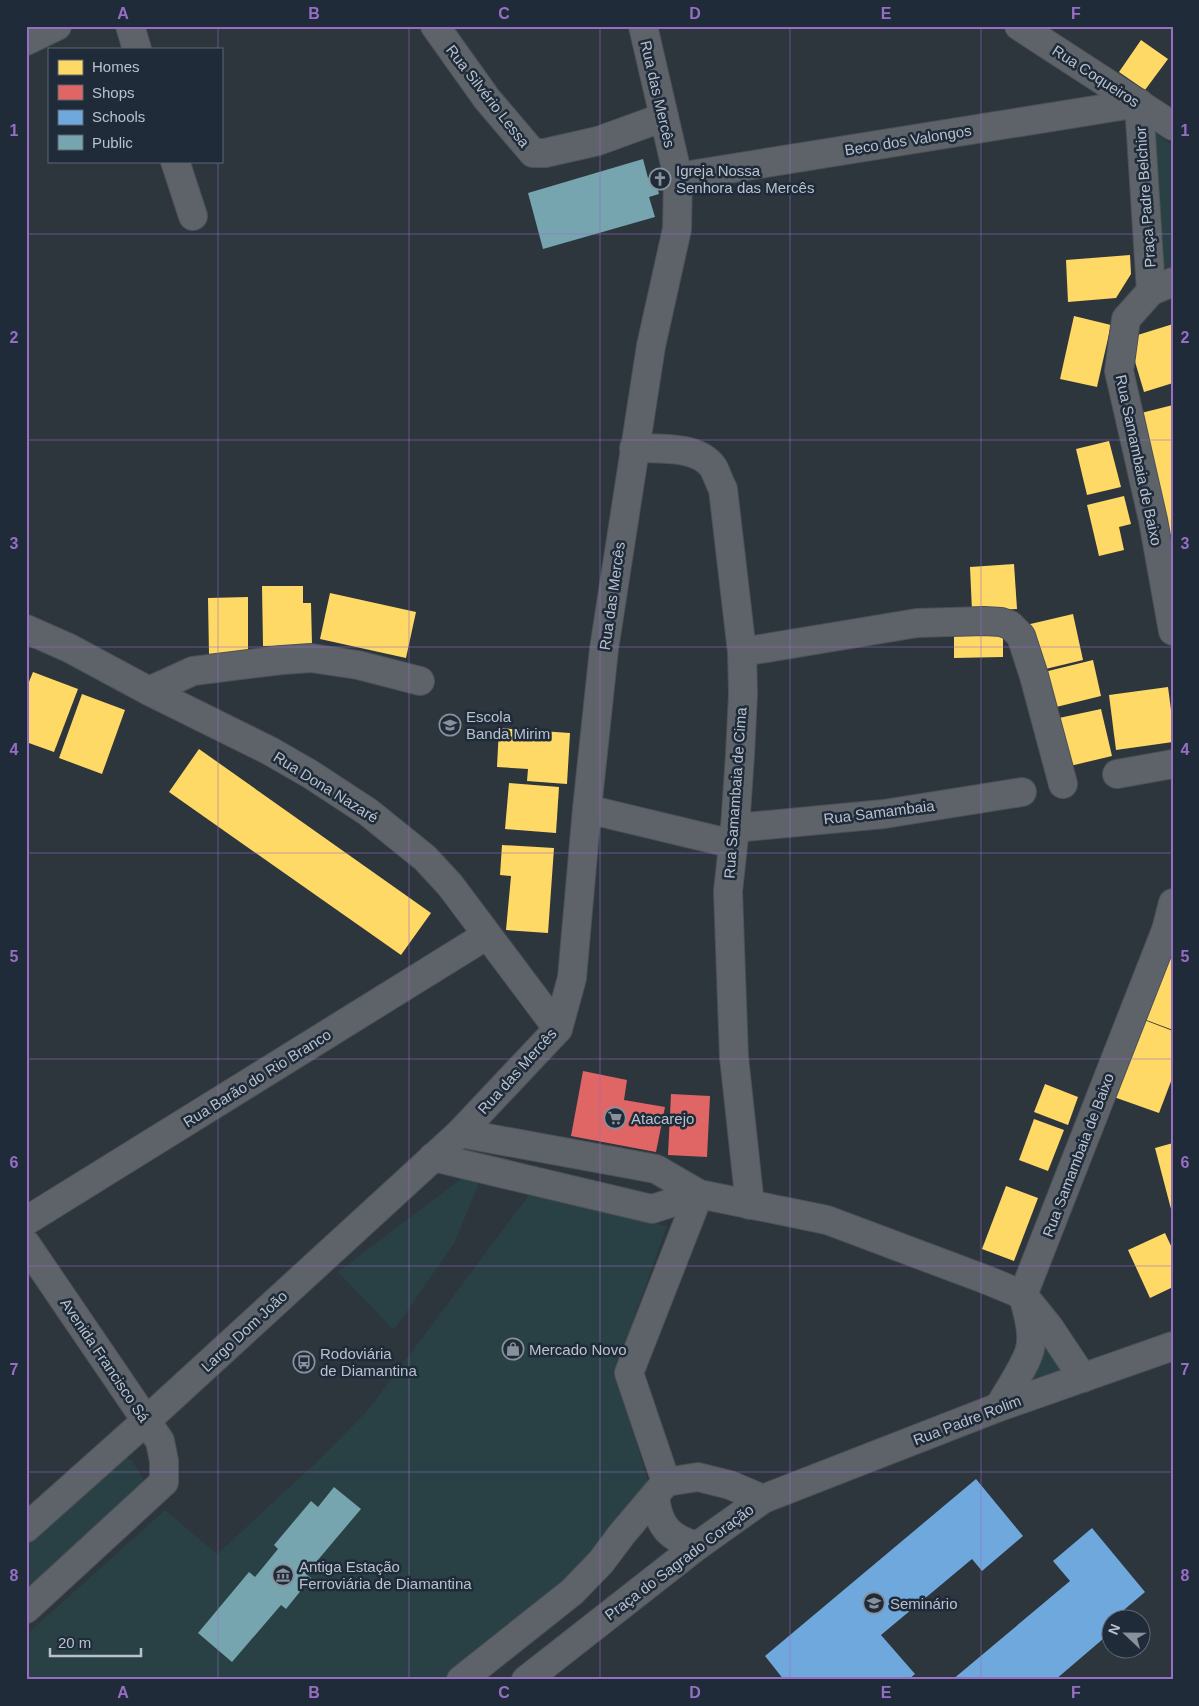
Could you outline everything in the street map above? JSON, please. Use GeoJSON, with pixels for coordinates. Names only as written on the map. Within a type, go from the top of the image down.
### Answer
{"type":"FeatureCollection","features":[{"type":"Feature","properties":{"kind":"street"},"geometry":{"type":"LineString","coordinates":[[26,41],[57,26]]}},
{"type":"Feature","properties":{"kind":"street"},"geometry":{"type":"LineString","coordinates":[[130,26],[137,48]]}},
{"type":"Feature","properties":{"kind":"street","name":"Rua Silvério Lessa"},"geometry":{"type":"LineString","coordinates":[[435,26],[487,99],[533,153],[545,153],[598,141],[664,117]]}},
{"type":"Feature","properties":{"kind":"street","name":"Rua das Mercês"},"geometry":{"type":"LineString","coordinates":[[460,1133],[558,1029],[572,978],[604,649],[651,346],[677,229],[678,177],[642,26]]}},
{"type":"Feature","properties":{"kind":"street","name":"Rua Coqueiros"},"geometry":{"type":"LineString","coordinates":[[1019,26],[1173,126]]}},
{"type":"Feature","properties":{"kind":"street","name":"Beco dos Valongos"},"geometry":{"type":"LineString","coordinates":[[678,177],[1139,103]]}},
{"type":"Feature","properties":{"kind":"street","name":"Praça Padre Belchior"},"geometry":{"type":"LineString","coordinates":[[1139,103],[1162,287]]}},
{"type":"Feature","properties":{"kind":"street"},"geometry":{"type":"LineString","coordinates":[[175,162],[193,216]]}},
{"type":"Feature","properties":{"kind":"street","name":"Rua Samambaia de Baixo"},"geometry":{"type":"LineString","coordinates":[[1162,287],[1126,319],[1119,371],[1153,520],[1173,631]]}},
{"type":"Feature","properties":{"kind":"street","name":"Rua Samambaia de Cima"},"geometry":{"type":"LineString","coordinates":[[634,448],[677,450],[700,456],[712,467],[723,489],[742,652],[742,694],[734,836],[728,891],[734,1057],[750,1205]]}},
{"type":"Feature","properties":{"kind":"street"},"geometry":{"type":"LineString","coordinates":[[742,652],[917,623],[984,621],[1001,622],[1010,625],[1021,636],[1034,676],[1063,784]]}},
{"type":"Feature","properties":{"kind":"street","name":"Rua Dona Nazaré"},"geometry":{"type":"LineString","coordinates":[[26,629],[69,648],[149,691],[270,751],[310,774],[368,812],[425,858],[450,885],[558,1029]]}},
{"type":"Feature","properties":{"kind":"street"},"geometry":{"type":"LineString","coordinates":[[149,691],[193,671],[311,658],[358,665],[420,681]]}},
{"type":"Feature","properties":{"kind":"street"},"geometry":{"type":"LineString","coordinates":[[1118,774],[1173,764]]}},
{"type":"Feature","properties":{"kind":"street","name":"Rua Samambaia"},"geometry":{"type":"LineString","coordinates":[[587,810],[734,836],[1022,792]]}},
{"type":"Feature","properties":{"kind":"street","name":"Rua Samambaia de Baixo"},"geometry":{"type":"LineString","coordinates":[[1024,1295],[1169,929],[1173,903]]}},
{"type":"Feature","properties":{"kind":"street","name":"Rua Barão do Rio Branco"},"geometry":{"type":"LineString","coordinates":[[26,1221],[487,935]]}},
{"type":"Feature","properties":{"kind":"street"},"geometry":{"type":"LineString","coordinates":[[460,1133],[656,1169],[699,1194],[827,1220],[987,1280],[1024,1295],[1049,1328],[1082,1378]]}},
{"type":"Feature","properties":{"kind":"street","name":"Largo Dom João"},"geometry":{"type":"LineString","coordinates":[[26,1528],[147,1420],[460,1133]]}},
{"type":"Feature","properties":{"kind":"street"},"geometry":{"type":"LineString","coordinates":[[432,1157],[652,1210],[699,1194]]}},
{"type":"Feature","properties":{"kind":"street"},"geometry":{"type":"LineString","coordinates":[[697,1546],[679,1541],[666,1528],[657,1514],[661,1489],[629,1373],[699,1194]]}},
{"type":"Feature","properties":{"kind":"street","name":"Avenida Francisco Sá"},"geometry":{"type":"LineString","coordinates":[[26,1244],[147,1420],[160,1441],[164,1461],[164,1482],[26,1609]]}},
{"type":"Feature","properties":{"kind":"street"},"geometry":{"type":"LineString","coordinates":[[999,1406],[1017,1377],[1030,1348],[1031,1328],[1024,1295]]}},
{"type":"Feature","properties":{"kind":"street","name":"Rua Padre Rolim"},"geometry":{"type":"LineString","coordinates":[[763,1499],[999,1406],[1173,1346]]}},
{"type":"Feature","properties":{"kind":"street","name":"Praça do Sagrado Coração"},"geometry":{"type":"LineString","coordinates":[[661,1489],[698,1477],[730,1485],[763,1499]]}},
{"type":"Feature","properties":{"kind":"street"},"geometry":{"type":"LineString","coordinates":[[461,1680],[572,1592],[601,1562],[622,1534],[661,1489]]}},
{"type":"Feature","properties":{"kind":"street","name":"Praça do Sagrado Coração"},"geometry":{"type":"LineString","coordinates":[[526,1680],[697,1546],[763,1499]]}},
{"type":"Feature","properties":{"kind":"green space"},"geometry":{"type":"Polygon","coordinates":[[[1150,129],[1173,146],[1173,268],[1160,273],[1150,129]]]}},
{"type":"Feature","properties":{"kind":"green space"},"geometry":{"type":"Polygon","coordinates":[[[465,1176],[479,1183],[455,1242],[394,1330],[338,1272],[465,1176]]]}},
{"type":"Feature","properties":{"kind":"green space"},"geometry":{"type":"Polygon","coordinates":[[[529,1195],[667,1226],[615,1371],[649,1484],[582,1566],[455,1666],[443,1680],[26,1680],[26,1635],[165,1510],[217,1554],[321,1458],[368,1410],[529,1195]]]}},
{"type":"Feature","properties":{"kind":"green space"},"geometry":{"type":"Polygon","coordinates":[[[1044,1329],[1069,1367],[1016,1385],[1044,1329]]]}},
{"type":"Feature","properties":{"kind":"green space"},"geometry":{"type":"Polygon","coordinates":[[[121,1456],[132,1460],[145,1482],[26,1592],[26,1543],[121,1456]]]}},
{"type":"Feature","properties":{"kind":"building: Homes"},"geometry":{"type":"Polygon","coordinates":[[[1141,40],[1168,59],[1145,90],[1119,72],[1141,40]]]}},
{"type":"Feature","properties":{"kind":"building: Homes"},"geometry":{"type":"Polygon","coordinates":[[[1130,255],[1131,274],[1116,298],[1068,302],[1066,260],[1130,255]]]}},
{"type":"Feature","properties":{"kind":"building: Homes"},"geometry":{"type":"Polygon","coordinates":[[[1074,316],[1111,325],[1097,387],[1060,379],[1074,316]]]}},
{"type":"Feature","properties":{"kind":"building: Homes"},"geometry":{"type":"Polygon","coordinates":[[[1173,324],[1173,383],[1144,392],[1128,338],[1173,324]]]}},
{"type":"Feature","properties":{"kind":"building: Homes"},"geometry":{"type":"Polygon","coordinates":[[[1173,405],[1173,564],[1137,414],[1173,405]]]}},
{"type":"Feature","properties":{"kind":"building: Homes"},"geometry":{"type":"Polygon","coordinates":[[[1109,441],[1121,487],[1087,495],[1076,449],[1109,441]]]}},
{"type":"Feature","properties":{"kind":"building: Homes"},"geometry":{"type":"Polygon","coordinates":[[[1124,496],[1131,524],[1119,527],[1124,550],[1099,556],[1087,505],[1124,496]]]}},
{"type":"Feature","properties":{"kind":"building: Homes"},"geometry":{"type":"Polygon","coordinates":[[[1014,564],[1017,609],[972,611],[970,567],[1014,564]]]}},
{"type":"Feature","properties":{"kind":"building: Homes"},"geometry":{"type":"Polygon","coordinates":[[[262,586],[303,586],[303,603],[311,603],[312,645],[263,646],[262,586]]]}},
{"type":"Feature","properties":{"kind":"building: Homes"},"geometry":{"type":"Polygon","coordinates":[[[330,593],[416,612],[406,658],[320,639],[330,593]]]}},
{"type":"Feature","properties":{"kind":"building: Homes"},"geometry":{"type":"Polygon","coordinates":[[[248,597],[248,653],[209,654],[208,598],[248,597]]]}},
{"type":"Feature","properties":{"kind":"building: Homes"},"geometry":{"type":"Polygon","coordinates":[[[1073,614],[1083,660],[1037,671],[1026,625],[1073,614]]]}},
{"type":"Feature","properties":{"kind":"building: Homes"},"geometry":{"type":"Polygon","coordinates":[[[954,624],[1003,624],[1003,657],[954,658],[954,624]]]}},
{"type":"Feature","properties":{"kind":"building: Homes"},"geometry":{"type":"Polygon","coordinates":[[[1093,660],[1101,696],[1048,709],[1040,673],[1093,660]]]}},
{"type":"Feature","properties":{"kind":"building: Homes"},"geometry":{"type":"Polygon","coordinates":[[[33,672],[78,689],[54,752],[26,742],[26,689],[33,672]]]}},
{"type":"Feature","properties":{"kind":"building: Homes"},"geometry":{"type":"Polygon","coordinates":[[[1168,687],[1173,725],[1173,742],[1116,750],[1109,695],[1168,687]]]}},
{"type":"Feature","properties":{"kind":"building: Homes"},"geometry":{"type":"Polygon","coordinates":[[[82,694],[125,710],[102,774],[59,758],[82,694]]]}},
{"type":"Feature","properties":{"kind":"building: Homes"},"geometry":{"type":"Polygon","coordinates":[[[1101,709],[1112,756],[1070,766],[1059,718],[1101,709]]]}},
{"type":"Feature","properties":{"kind":"building: Homes"},"geometry":{"type":"Polygon","coordinates":[[[499,728],[570,733],[567,784],[527,781],[528,769],[497,767],[499,728]]]}},
{"type":"Feature","properties":{"kind":"building: Homes"},"geometry":{"type":"Polygon","coordinates":[[[199,749],[431,913],[401,955],[169,792],[199,749]]]}},
{"type":"Feature","properties":{"kind":"building: Homes"},"geometry":{"type":"Polygon","coordinates":[[[509,783],[559,787],[556,833],[505,829],[509,783]]]}},
{"type":"Feature","properties":{"kind":"building: Homes"},"geometry":{"type":"Polygon","coordinates":[[[502,845],[554,848],[548,933],[506,930],[511,876],[500,875],[502,845]]]}},
{"type":"Feature","properties":{"kind":"building: Homes"},"geometry":{"type":"Polygon","coordinates":[[[1164,955],[1173,958],[1173,1030],[1141,1018],[1164,955]]]}},
{"type":"Feature","properties":{"kind":"building: Homes"},"geometry":{"type":"Polygon","coordinates":[[[1139,1018],[1173,1031],[1173,1076],[1159,1113],[1111,1096],[1139,1018]]]}},
{"type":"Feature","properties":{"kind":"building: Homes"},"geometry":{"type":"Polygon","coordinates":[[[1045,1084],[1078,1097],[1068,1125],[1034,1112],[1045,1084]]]}},
{"type":"Feature","properties":{"kind":"building: Homes"},"geometry":{"type":"Polygon","coordinates":[[[1034,1119],[1064,1130],[1048,1171],[1019,1160],[1034,1119]]]}},
{"type":"Feature","properties":{"kind":"building: Homes"},"geometry":{"type":"Polygon","coordinates":[[[1173,1143],[1173,1208],[1171,1209],[1155,1148],[1173,1143]]]}},
{"type":"Feature","properties":{"kind":"building: Homes"},"geometry":{"type":"Polygon","coordinates":[[[1006,1186],[1038,1198],[1014,1261],[982,1249],[1006,1186]]]}},
{"type":"Feature","properties":{"kind":"building: Homes"},"geometry":{"type":"Polygon","coordinates":[[[1165,1233],[1173,1250],[1173,1287],[1150,1298],[1128,1250],[1165,1233]]]}},
{"type":"Feature","properties":{"kind":"building: Shops"},"geometry":{"type":"Polygon","coordinates":[[[583,1071],[627,1080],[624,1100],[665,1107],[656,1152],[571,1136],[583,1071]]]}},
{"type":"Feature","properties":{"kind":"building: Shops"},"geometry":{"type":"Polygon","coordinates":[[[671,1094],[710,1096],[707,1157],[668,1155],[671,1094]]]}},
{"type":"Feature","properties":{"kind":"building: Schools","name":"Seminário"},"geometry":{"type":"Polygon","coordinates":[[[976,1479],[1023,1536],[982,1571],[972,1559],[881,1635],[915,1674],[908,1680],[784,1680],[765,1656],[976,1479]]]}},
{"type":"Feature","properties":{"kind":"building: Schools"},"geometry":{"type":"Polygon","coordinates":[[[1092,1528],[1145,1592],[1126,1608],[1102,1608],[1102,1640],[1055,1680],[952,1680],[1070,1581],[1053,1561],[1092,1528]]]}},
{"type":"Feature","properties":{"kind":"building: Public"},"geometry":{"type":"Polygon","coordinates":[[[643,159],[648,178],[654,176],[659,194],[649,197],[655,217],[543,249],[528,193],[643,159]]]}},
{"type":"Feature","properties":{"kind":"building: Public","name":"Antiga Estação Ferroviária de Diamantina"},"geometry":{"type":"Polygon","coordinates":[[[334,1487],[361,1509],[306,1574],[311,1578],[286,1609],[281,1605],[232,1662],[198,1633],[249,1572],[255,1577],[278,1549],[274,1545],[311,1501],[318,1507],[334,1487]]]}},
{"type":"Feature","properties":{"kind":"place","name":"Igreja Nossa Senhora das Mercês"},"geometry":{"type":"Point","coordinates":[660,179]}},
{"type":"Feature","properties":{"kind":"place","name":"Escola Banda Mirim"},"geometry":{"type":"Point","coordinates":[450,725]}},
{"type":"Feature","properties":{"kind":"place","name":"Atacarejo"},"geometry":{"type":"Point","coordinates":[615,1118]}},
{"type":"Feature","properties":{"kind":"place","name":"Mercado Novo"},"geometry":{"type":"Point","coordinates":[513,1349]}},
{"type":"Feature","properties":{"kind":"place","name":"Rodoviária de Diamantina"},"geometry":{"type":"Point","coordinates":[304,1362]}},
{"type":"Feature","properties":{"kind":"place","name":"Antiga Estação Ferroviária de Diamantina"},"geometry":{"type":"Point","coordinates":[283,1575]}},
{"type":"Feature","properties":{"kind":"place","name":"Seminário"},"geometry":{"type":"Point","coordinates":[874,1603]}}]}
